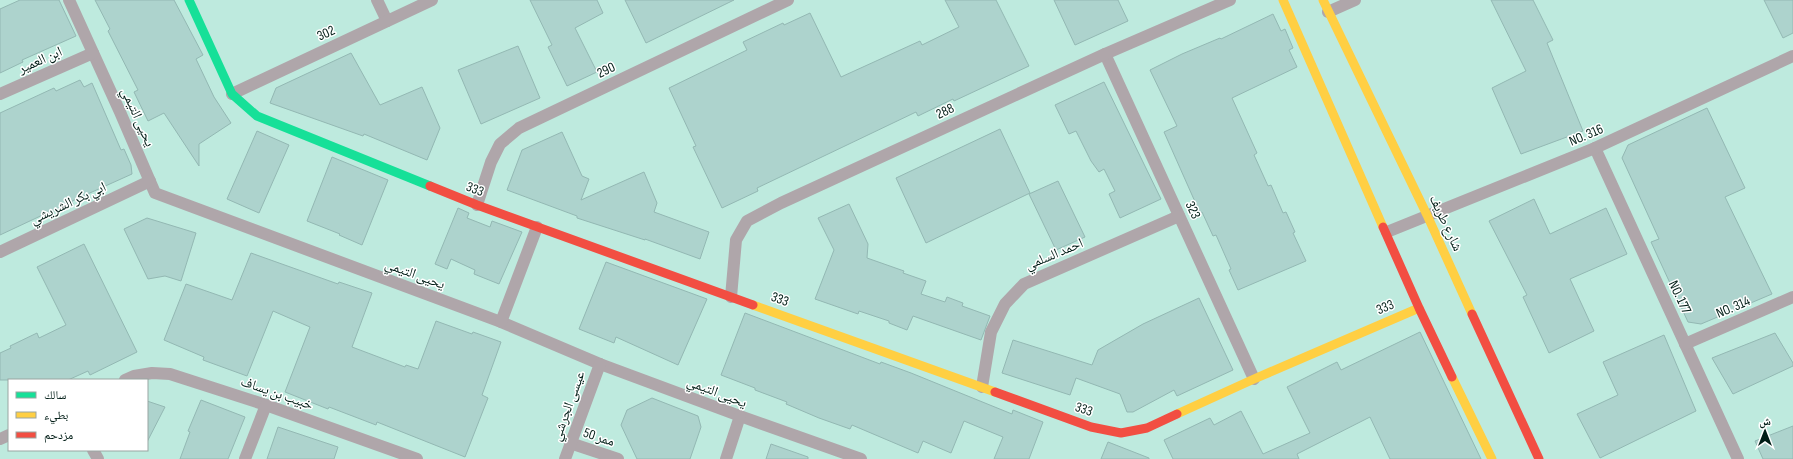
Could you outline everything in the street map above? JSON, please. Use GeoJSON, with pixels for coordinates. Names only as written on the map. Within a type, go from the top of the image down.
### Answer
{"type":"FeatureCollection","features":[{"type":"Feature","properties":{"kind":"street","name":"يحيى التيمي"},"geometry":{"type":"LineString","coordinates":[[69,0],[155,193],[501,322],[600,364],[861,459]]}},
{"type":"Feature","properties":{"kind":"street","name":"333"},"geometry":{"type":"LineString","coordinates":[[189,0],[232,94],[257,116],[477,205],[1091,427],[1121,433],[1147,428],[1254,379],[1419,308]]}},
{"type":"Feature","properties":{"kind":"street"},"geometry":{"type":"LineString","coordinates":[[377,0],[387,21]]}},
{"type":"Feature","properties":{"kind":"street","name":"302"},"geometry":{"type":"LineString","coordinates":[[232,94],[432,0]]}},
{"type":"Feature","properties":{"kind":"street","name":"290"},"geometry":{"type":"LineString","coordinates":[[477,205],[491,162],[500,144],[519,128],[788,0]]}},
{"type":"Feature","properties":{"kind":"street","name":"288"},"geometry":{"type":"LineString","coordinates":[[731,297],[736,240],[747,221],[781,203],[1105,54],[1230,0]]}},
{"type":"Feature","properties":{"kind":"street"},"geometry":{"type":"LineString","coordinates":[[1283,0],[1387,232],[1419,308],[1492,459]]}},
{"type":"Feature","properties":{"kind":"street","name":"شارع طريف"},"geometry":{"type":"LineString","coordinates":[[1323,0],[1427,215],[1539,459]]}},
{"type":"Feature","properties":{"kind":"street"},"geometry":{"type":"LineString","coordinates":[[1328,12],[1355,0]]}},
{"type":"Feature","properties":{"kind":"street","name":"ابن العمير"},"geometry":{"type":"LineString","coordinates":[[0,94],[93,53]]}},
{"type":"Feature","properties":{"kind":"street","name":"323"},"geometry":{"type":"LineString","coordinates":[[1105,54],[1254,379]]}},
{"type":"Feature","properties":{"kind":"street","name":"NO. 316"},"geometry":{"type":"LineString","coordinates":[[1387,232],[1595,148],[1793,56]]}},
{"type":"Feature","properties":{"kind":"street","name":"NO. 177"},"geometry":{"type":"LineString","coordinates":[[1595,148],[1738,459]]}},
{"type":"Feature","properties":{"kind":"street","name":"ابي بكر الشريشي"},"geometry":{"type":"LineString","coordinates":[[0,252],[150,181]]}},
{"type":"Feature","properties":{"kind":"street","name":"احمد السلمي"},"geometry":{"type":"LineString","coordinates":[[982,387],[991,332],[1005,304],[1024,284],[1179,216]]}},
{"type":"Feature","properties":{"kind":"street"},"geometry":{"type":"LineString","coordinates":[[501,322],[537,227]]}},
{"type":"Feature","properties":{"kind":"street","name":"NO. 314"},"geometry":{"type":"LineString","coordinates":[[1685,344],[1793,297]]}},
{"type":"Feature","properties":{"kind":"street","name":"عيسى الجرشي"},"geometry":{"type":"LineString","coordinates":[[565,459],[600,364]]}},
{"type":"Feature","properties":{"kind":"street","name":"خبيب بن يساف"},"geometry":{"type":"LineString","coordinates":[[128,379],[134,376],[152,373],[170,374],[266,405],[412,458]]}},
{"type":"Feature","properties":{"kind":"street"},"geometry":{"type":"LineString","coordinates":[[245,459],[266,405]]}},
{"type":"Feature","properties":{"kind":"street"},"geometry":{"type":"LineString","coordinates":[[726,459],[740,416]]}},
{"type":"Feature","properties":{"kind":"street","name":"ممر 50"},"geometry":{"type":"LineString","coordinates":[[570,443],[618,459]]}},
{"type":"Feature","properties":{"kind":"building"},"geometry":{"type":"Polygon","coordinates":[[[20,0],[59,0],[76,36],[22,60],[23,62],[0,73],[0,9],[20,0]]]}},
{"type":"Feature","properties":{"kind":"building"},"geometry":{"type":"Polygon","coordinates":[[[95,0],[174,0],[203,55],[196,59],[214,97],[231,123],[199,144],[199,166],[164,113],[148,121],[134,92],[138,90],[108,31],[110,29],[95,0]]]}},
{"type":"Feature","properties":{"kind":"building"},"geometry":{"type":"Polygon","coordinates":[[[530,0],[597,0],[603,13],[575,28],[597,72],[567,86],[548,47],[552,45],[530,0]]]}},
{"type":"Feature","properties":{"kind":"building"},"geometry":{"type":"Polygon","coordinates":[[[625,0],[734,0],[646,43],[625,0]]]}},
{"type":"Feature","properties":{"kind":"building"},"geometry":{"type":"Polygon","coordinates":[[[945,0],[996,0],[1029,66],[918,116],[916,112],[757,188],[758,191],[722,208],[693,147],[696,146],[669,88],[747,50],[743,42],[783,23],[784,25],[810,13],[841,77],[920,41],[922,45],[959,27],[945,0]]]}},
{"type":"Feature","properties":{"kind":"building"},"geometry":{"type":"Polygon","coordinates":[[[1054,0],[1118,0],[1128,21],[1075,45],[1054,0]]]}},
{"type":"Feature","properties":{"kind":"building"},"geometry":{"type":"Polygon","coordinates":[[[1491,0],[1533,0],[1553,40],[1547,43],[1583,131],[1521,154],[1492,88],[1526,71],[1491,0]]]}},
{"type":"Feature","properties":{"kind":"building"},"geometry":{"type":"Polygon","coordinates":[[[1764,0],[1793,0],[1793,33],[1783,38],[1764,0]]]}},
{"type":"Feature","properties":{"kind":"building"},"geometry":{"type":"Polygon","coordinates":[[[1273,14],[1281,31],[1285,29],[1293,48],[1289,50],[1297,67],[1232,98],[1257,153],[1254,155],[1268,186],[1271,185],[1283,213],[1286,212],[1295,232],[1293,233],[1306,261],[1238,290],[1229,270],[1231,269],[1216,235],[1213,236],[1202,212],[1200,213],[1164,132],[1177,126],[1150,70],[1182,54],[1220,38],[1221,39],[1273,14]]]}},
{"type":"Feature","properties":{"kind":"building"},"geometry":{"type":"Polygon","coordinates":[[[518,46],[540,98],[481,124],[458,70],[518,46]]]}},
{"type":"Feature","properties":{"kind":"building"},"geometry":{"type":"Polygon","coordinates":[[[351,53],[380,105],[422,87],[440,128],[427,160],[364,134],[363,136],[270,103],[276,88],[351,53]]]}},
{"type":"Feature","properties":{"kind":"building"},"geometry":{"type":"Polygon","coordinates":[[[80,80],[84,87],[92,83],[121,150],[124,149],[131,165],[132,174],[72,201],[73,204],[49,214],[49,212],[0,235],[0,113],[54,88],[56,91],[80,80]]]}},
{"type":"Feature","properties":{"kind":"building"},"geometry":{"type":"Polygon","coordinates":[[[1104,82],[1161,199],[1120,218],[1109,194],[1115,191],[1104,169],[1099,172],[1091,161],[1076,131],[1069,134],[1055,105],[1104,82]]]}},
{"type":"Feature","properties":{"kind":"building"},"geometry":{"type":"Polygon","coordinates":[[[1707,108],[1745,188],[1725,197],[1772,294],[1701,324],[1688,322],[1651,242],[1659,239],[1622,158],[1628,145],[1707,108]]]}},
{"type":"Feature","properties":{"kind":"building"},"geometry":{"type":"Polygon","coordinates":[[[1000,129],[1030,193],[926,243],[896,178],[1000,129]]]}},
{"type":"Feature","properties":{"kind":"building"},"geometry":{"type":"Polygon","coordinates":[[[257,131],[289,145],[259,213],[227,199],[257,131]]]}},
{"type":"Feature","properties":{"kind":"building"},"geometry":{"type":"Polygon","coordinates":[[[562,132],[582,176],[589,179],[581,200],[644,172],[657,203],[654,212],[709,232],[700,259],[645,239],[577,218],[577,216],[507,190],[522,150],[562,132]]]}},
{"type":"Feature","properties":{"kind":"building"},"geometry":{"type":"Polygon","coordinates":[[[332,157],[388,180],[362,245],[339,235],[340,234],[307,221],[332,157]]]}},
{"type":"Feature","properties":{"kind":"building"},"geometry":{"type":"Polygon","coordinates":[[[1058,181],[1085,237],[1056,250],[1029,194],[1058,181]]]}},
{"type":"Feature","properties":{"kind":"building"},"geometry":{"type":"Polygon","coordinates":[[[1534,199],[1550,234],[1606,208],[1627,254],[1570,279],[1594,331],[1549,353],[1523,297],[1527,295],[1489,221],[1534,199]]]}},
{"type":"Feature","properties":{"kind":"building"},"geometry":{"type":"Polygon","coordinates":[[[849,204],[868,244],[867,258],[904,271],[903,273],[926,281],[921,294],[945,302],[947,297],[963,303],[962,306],[990,316],[981,340],[913,316],[907,330],[889,323],[889,321],[859,311],[858,314],[815,299],[834,250],[818,218],[849,204]]]}},
{"type":"Feature","properties":{"kind":"building"},"geometry":{"type":"Polygon","coordinates":[[[458,208],[469,213],[467,218],[490,227],[492,221],[522,232],[499,284],[474,274],[475,270],[451,259],[447,269],[435,264],[458,208]]]}},
{"type":"Feature","properties":{"kind":"building"},"geometry":{"type":"Polygon","coordinates":[[[147,218],[196,233],[181,281],[165,276],[148,279],[124,229],[147,218]]]}},
{"type":"Feature","properties":{"kind":"building"},"geometry":{"type":"Polygon","coordinates":[[[84,244],[137,352],[90,375],[88,371],[70,379],[0,380],[0,353],[11,348],[10,346],[37,333],[39,338],[66,325],[37,267],[84,244]]]}},
{"type":"Feature","properties":{"kind":"building"},"geometry":{"type":"Polygon","coordinates":[[[251,253],[338,284],[339,282],[372,293],[352,347],[405,367],[406,365],[418,369],[436,321],[472,334],[473,332],[501,342],[482,395],[488,398],[465,457],[377,422],[376,425],[329,407],[328,409],[285,392],[310,327],[273,311],[247,376],[203,360],[204,357],[164,340],[186,284],[232,300],[251,253]]]}},
{"type":"Feature","properties":{"kind":"building"},"geometry":{"type":"Polygon","coordinates":[[[606,262],[707,299],[678,365],[616,337],[614,343],[579,329],[606,262]]]}},
{"type":"Feature","properties":{"kind":"building"},"geometry":{"type":"Polygon","coordinates":[[[1199,298],[1233,370],[1177,396],[1174,390],[1133,412],[1127,412],[1120,394],[1076,378],[1070,395],[1002,373],[1013,340],[1092,365],[1098,350],[1143,324],[1199,298]]]}},
{"type":"Feature","properties":{"kind":"building"},"geometry":{"type":"Polygon","coordinates":[[[745,313],[880,364],[881,362],[911,373],[1012,414],[1013,410],[1043,422],[1029,459],[994,459],[1003,437],[964,421],[951,453],[923,441],[918,453],[852,425],[850,429],[819,418],[786,404],[787,402],[721,375],[745,313]]]}},
{"type":"Feature","properties":{"kind":"building"},"geometry":{"type":"Polygon","coordinates":[[[1420,332],[1481,459],[1390,459],[1370,417],[1297,454],[1299,459],[1173,459],[1164,440],[1210,418],[1214,425],[1241,411],[1263,454],[1310,433],[1287,387],[1337,362],[1341,370],[1420,332]]]}},
{"type":"Feature","properties":{"kind":"building"},"geometry":{"type":"Polygon","coordinates":[[[1775,333],[1793,363],[1793,366],[1733,394],[1712,358],[1775,333]]]}},
{"type":"Feature","properties":{"kind":"building"},"geometry":{"type":"Polygon","coordinates":[[[1664,335],[1696,411],[1600,458],[1577,414],[1618,395],[1603,362],[1664,335]]]}},
{"type":"Feature","properties":{"kind":"building"},"geometry":{"type":"Polygon","coordinates":[[[652,398],[698,416],[701,427],[690,459],[637,459],[621,425],[627,410],[652,398]]]}},
{"type":"Feature","properties":{"kind":"building"},"geometry":{"type":"Polygon","coordinates":[[[201,400],[245,417],[228,459],[180,459],[190,432],[188,431],[201,400]]]}},
{"type":"Feature","properties":{"kind":"building"},"geometry":{"type":"Polygon","coordinates":[[[148,401],[165,407],[148,440],[148,401]]]}},
{"type":"Feature","properties":{"kind":"building"},"geometry":{"type":"Polygon","coordinates":[[[1793,426],[1793,459],[1763,459],[1755,441],[1793,426]]]}},
{"type":"Feature","properties":{"kind":"building"},"geometry":{"type":"Polygon","coordinates":[[[278,427],[338,447],[334,459],[267,459],[278,427]]]}},
{"type":"Feature","properties":{"kind":"building"},"geometry":{"type":"Polygon","coordinates":[[[1108,442],[1149,458],[1149,459],[1101,459],[1108,442]]]}},
{"type":"Feature","properties":{"kind":"building"},"geometry":{"type":"Polygon","coordinates":[[[771,444],[808,457],[808,459],[766,459],[771,444]]]}},
{"type":"Feature","properties":{"kind":"traffic: fast"},"geometry":{"type":"LineString","coordinates":[[189,0],[232,94],[257,116],[430,186]]}},
{"type":"Feature","properties":{"kind":"traffic: slow"},"geometry":{"type":"LineString","coordinates":[[1283,0],[1383,227]]}},
{"type":"Feature","properties":{"kind":"traffic: slow"},"geometry":{"type":"LineString","coordinates":[[1323,0],[1427,215],[1472,314]]}},
{"type":"Feature","properties":{"kind":"traffic: slow"},"geometry":{"type":"LineString","coordinates":[[753,305],[995,392]]}},
{"type":"Feature","properties":{"kind":"traffic: slow"},"geometry":{"type":"LineString","coordinates":[[1177,414],[1419,308]]}},
{"type":"Feature","properties":{"kind":"traffic: slow"},"geometry":{"type":"LineString","coordinates":[[1452,377],[1492,459]]}},
{"type":"Feature","properties":{"kind":"traffic: jam"},"geometry":{"type":"LineString","coordinates":[[430,186],[477,205],[753,305]]}},
{"type":"Feature","properties":{"kind":"traffic: jam"},"geometry":{"type":"LineString","coordinates":[[1383,227],[1452,377]]}},
{"type":"Feature","properties":{"kind":"traffic: jam"},"geometry":{"type":"LineString","coordinates":[[1472,314],[1539,459]]}},
{"type":"Feature","properties":{"kind":"traffic: jam"},"geometry":{"type":"LineString","coordinates":[[995,392],[1091,427],[1121,433],[1147,428],[1177,414]]}}]}
